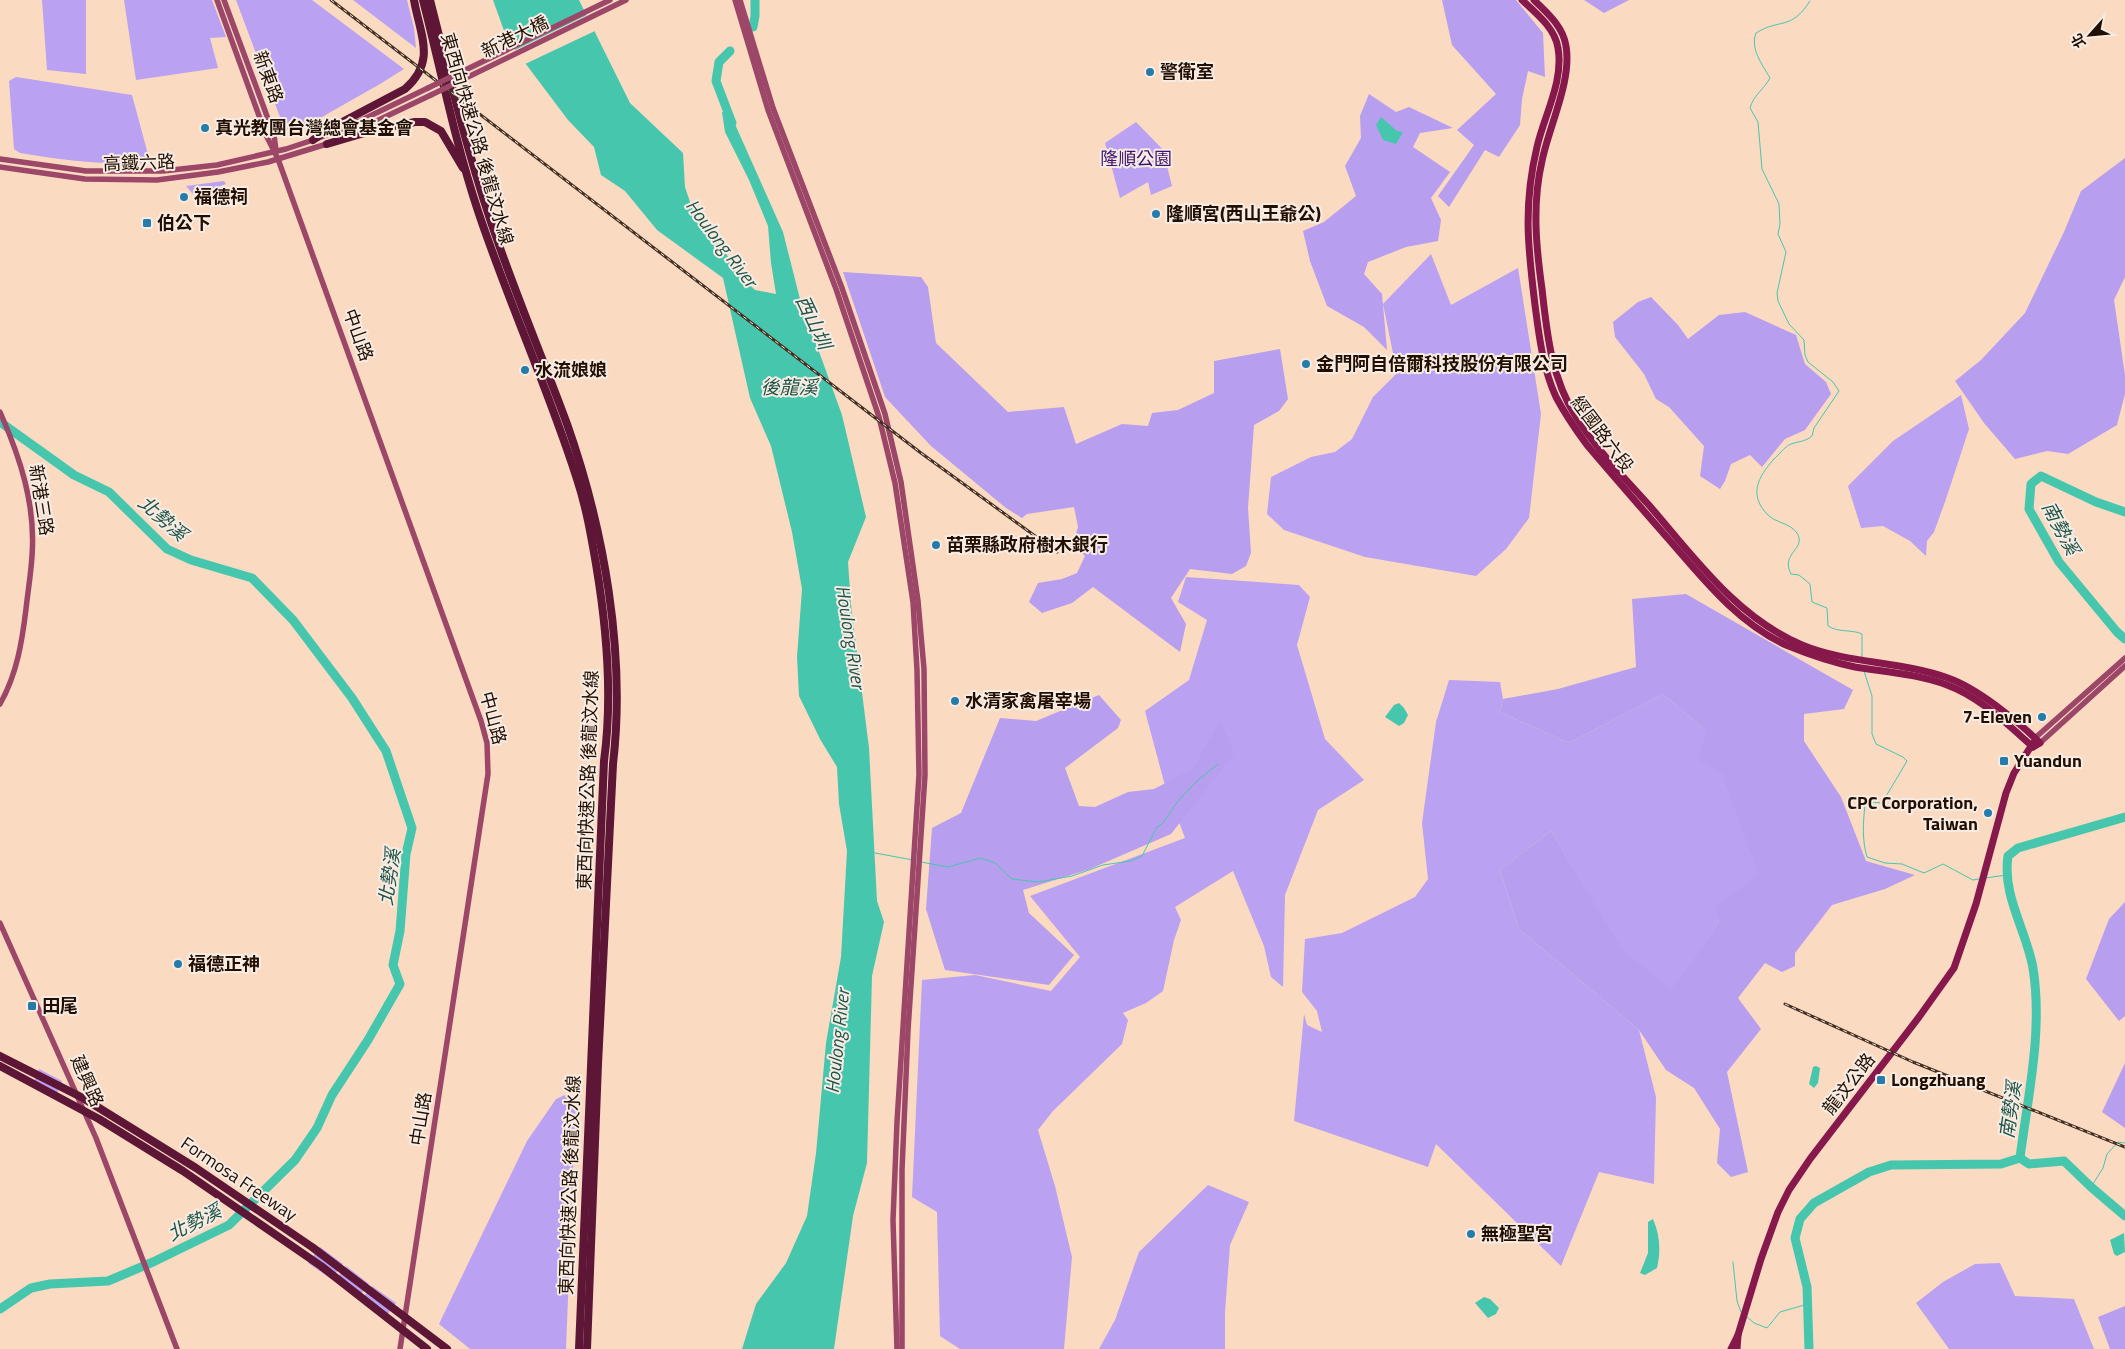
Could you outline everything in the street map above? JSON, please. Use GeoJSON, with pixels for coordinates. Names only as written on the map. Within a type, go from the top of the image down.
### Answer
{"type":"FeatureCollection","features":[{"type":"Feature","properties":{"kind":"highway"},"geometry":{"type":"LineString","coordinates":[[313,140],[329,129],[405,89],[416,80],[420,72],[425,46],[414,0]]}},
{"type":"Feature","properties":{"kind":"highway","name":"東西向快速公路 後龍汶水線"},"geometry":{"type":"LineString","coordinates":[[423,0],[468,177],[493,252],[530,347],[578,481],[590,530],[600,591],[609,671],[609,724],[603,780],[579,1349]]}},
{"type":"Feature","properties":{"kind":"highway","name":"東西向快速公路 後龍汶水線"},"geometry":{"type":"LineString","coordinates":[[430,0],[483,201],[567,425],[579,463],[596,525],[608,591],[616,672],[617,731],[613,764],[598,1054],[587,1349]]}},
{"type":"Feature","properties":{"kind":"highway"},"geometry":{"type":"LineString","coordinates":[[327,144],[378,129],[425,122],[441,131],[468,177]]}},
{"type":"Feature","properties":{"kind":"highway","name":"Formosa Freeway"},"geometry":{"type":"LineString","coordinates":[[0,1056],[83,1098],[196,1168],[312,1247],[447,1349]]}},
{"type":"Feature","properties":{"kind":"highway","name":"Formosa Freeway"},"geometry":{"type":"LineString","coordinates":[[0,1066],[98,1119],[183,1171],[321,1266],[427,1349]]}},
{"type":"Feature","properties":{"kind":"main road","name":"經國路六段"},"geometry":{"type":"LineString","coordinates":[[1522,0],[1544,21],[1558,47],[1556,84],[1537,146],[1527,228],[1538,330],[1545,365],[1556,396],[1570,421],[1593,452],[1721,598],[1763,632],[1785,644],[1815,656],[1854,666],[1865,664]]}},
{"type":"Feature","properties":{"kind":"main road","name":"經國路六段"},"geometry":{"type":"LineString","coordinates":[[1534,0],[1555,22],[1562,33],[1566,46],[1567,64],[1563,84],[1533,185],[1537,252],[1547,331],[1558,380],[1576,418],[1642,498],[1726,593],[1747,612],[1774,630],[1802,645],[1852,658],[1865,664]]}},
{"type":"Feature","properties":{"kind":"main road"},"geometry":{"type":"LineString","coordinates":[[1865,664],[1935,674],[1967,686],[1986,699],[2036,743]]}},
{"type":"Feature","properties":{"kind":"main road","name":"龍汶公路"},"geometry":{"type":"LineString","coordinates":[[1738,1335],[1778,1212],[1789,1190],[1804,1166],[1954,968],[1964,943],[2006,793],[2014,773],[2036,743]]}},
{"type":"Feature","properties":{"kind":"main road"},"geometry":{"type":"LineString","coordinates":[[1731,1349],[1738,1335]]}},
{"type":"Feature","properties":{"kind":"main road"},"geometry":{"type":"LineString","coordinates":[[1737,1349],[1738,1335]]}},
{"type":"Feature","properties":{"kind":"street","name":"新東路"},"geometry":{"type":"LineString","coordinates":[[217,0],[268,138],[276,152]]}},
{"type":"Feature","properties":{"kind":"street","name":"新東路"},"geometry":{"type":"LineString","coordinates":[[224,0],[274,135],[276,152]]}},
{"type":"Feature","properties":{"kind":"street","name":"新港大橋"},"geometry":{"type":"LineString","coordinates":[[276,152],[352,125],[610,0]]}},
{"type":"Feature","properties":{"kind":"street","name":"新港大橋"},"geometry":{"type":"LineString","coordinates":[[278,159],[327,144],[626,0]]}},
{"type":"Feature","properties":{"kind":"street"},"geometry":{"type":"LineString","coordinates":[[735,0],[768,110],[836,289],[879,417],[895,483],[913,602],[919,774],[896,1142],[893,1220],[897,1349]]}},
{"type":"Feature","properties":{"kind":"street"},"geometry":{"type":"LineString","coordinates":[[740,0],[773,108],[842,288],[885,414],[901,482],[918,602],[924,670],[925,775],[908,1030],[902,1170],[902,1349]]}},
{"type":"Feature","properties":{"kind":"street","name":"高鐵六路"},"geometry":{"type":"LineString","coordinates":[[0,159],[86,171],[163,171],[217,165],[276,152]]}},
{"type":"Feature","properties":{"kind":"street","name":"中山路"},"geometry":{"type":"LineString","coordinates":[[276,152],[481,721],[487,743],[488,774],[400,1349]]}},
{"type":"Feature","properties":{"kind":"street","name":"高鐵六路"},"geometry":{"type":"LineString","coordinates":[[0,167],[85,179],[157,180],[218,172],[278,159]]}},
{"type":"Feature","properties":{"kind":"street","name":"新港三路"},"geometry":{"type":"LineString","coordinates":[[0,412],[16,447],[31,512],[32,555],[20,652],[7,691],[0,704]]}},
{"type":"Feature","properties":{"kind":"street"},"geometry":{"type":"LineString","coordinates":[[2036,743],[2125,658]]}},
{"type":"Feature","properties":{"kind":"street"},"geometry":{"type":"LineString","coordinates":[[2102,682],[2125,666]]}},
{"type":"Feature","properties":{"kind":"street","name":"建興路"},"geometry":{"type":"LineString","coordinates":[[0,924],[96,1138],[177,1349]]}},
{"type":"Feature","properties":{"kind":"green space"},"geometry":{"type":"Polygon","coordinates":[[[42,0],[86,0],[86,74],[47,70],[42,0]]]}},
{"type":"Feature","properties":{"kind":"green space"},"geometry":{"type":"Polygon","coordinates":[[[124,0],[212,0],[226,37],[210,38],[218,68],[136,80],[124,0]]]}},
{"type":"Feature","properties":{"kind":"green space"},"geometry":{"type":"Polygon","coordinates":[[[236,0],[312,0],[404,69],[292,134],[283,125],[236,0]]]}},
{"type":"Feature","properties":{"kind":"green space"},"geometry":{"type":"Polygon","coordinates":[[[353,0],[407,0],[414,28],[416,48],[353,0]]]}},
{"type":"Feature","properties":{"kind":"green space"},"geometry":{"type":"Polygon","coordinates":[[[16,77],[132,95],[150,162],[101,163],[20,153],[14,149],[9,81],[16,77]]]}},
{"type":"Feature","properties":{"kind":"green space","name":"隆順公園"},"geometry":{"type":"Polygon","coordinates":[[[1136,122],[1173,160],[1167,166],[1172,186],[1151,195],[1148,182],[1120,198],[1105,143],[1136,122]]]}},
{"type":"Feature","properties":{"kind":"green space"},"geometry":{"type":"Polygon","coordinates":[[[224,181],[226,184],[194,195],[186,186],[224,181]]]}},
{"type":"Feature","properties":{"kind":"green space"},"geometry":{"type":"Polygon","coordinates":[[[1431,254],[1451,305],[1518,268],[1541,414],[1529,518],[1506,549],[1476,576],[1365,557],[1284,530],[1267,514],[1271,477],[1311,457],[1335,452],[1352,439],[1373,397],[1397,373],[1383,304],[1431,254]]]}},
{"type":"Feature","properties":{"kind":"green space"},"geometry":{"type":"Polygon","coordinates":[[[1961,395],[1969,429],[1934,532],[1927,541],[1926,556],[1910,541],[1883,526],[1861,528],[1848,486],[1893,441],[1961,395]]]}},
{"type":"Feature","properties":{"kind":"green space"},"geometry":{"type":"Polygon","coordinates":[[[1186,577],[1299,585],[1310,597],[1297,645],[1325,739],[1364,780],[1318,810],[1285,895],[1283,987],[1271,977],[1264,946],[1233,871],[1175,907],[1181,920],[1174,940],[1163,991],[1146,1003],[1123,1013],[1128,1020],[1122,1044],[1053,1111],[1038,1130],[1055,1186],[1072,1257],[1064,1349],[960,1349],[940,1336],[937,1212],[912,1197],[922,980],[975,975],[1051,991],[1080,957],[1030,896],[1185,838],[1164,782],[1145,711],[1189,680],[1207,620],[1178,602],[1186,577]]]}},
{"type":"Feature","properties":{"kind":"green space"},"geometry":{"type":"Polygon","coordinates":[[[1449,680],[1500,682],[1503,699],[1500,712],[1569,743],[1663,694],[1706,731],[1760,874],[1716,907],[1719,922],[1671,991],[1623,951],[1551,831],[1500,870],[1519,929],[1639,1030],[1656,1097],[1654,1184],[1599,1172],[1561,1266],[1436,1144],[1428,1167],[1294,1121],[1304,1014],[1307,1025],[1322,1032],[1317,1011],[1302,992],[1305,939],[1342,933],[1415,897],[1428,879],[1422,823],[1436,722],[1449,680]]]}},
{"type":"Feature","properties":{"kind":"green space"},"geometry":{"type":"Polygon","coordinates":[[[39,1069],[62,1081],[55,1099],[32,1086],[39,1069]]]}},
{"type":"Feature","properties":{"kind":"green space"},"geometry":{"type":"Polygon","coordinates":[[[565,1095],[576,1097],[566,1349],[470,1349],[439,1324],[527,1141],[556,1099],[565,1095]]]}},
{"type":"Feature","properties":{"kind":"green space"},"geometry":{"type":"Polygon","coordinates":[[[1208,1185],[1249,1202],[1230,1245],[1225,1312],[1225,1349],[1099,1349],[1115,1320],[1139,1252],[1208,1185]]]}},
{"type":"Feature","properties":{"kind":"green space"},"geometry":{"type":"Polygon","coordinates":[[[320,1247],[343,1264],[331,1279],[308,1263],[320,1247]]]}},
{"type":"Feature","properties":{"kind":"green space"},"geometry":{"type":"Polygon","coordinates":[[[2000,1263],[2015,1296],[2074,1299],[2094,1349],[1949,1349],[1916,1303],[1943,1282],[1975,1264],[2000,1263]]]}},
{"type":"Feature","properties":{"kind":"green space"},"geometry":{"type":"Polygon","coordinates":[[[346,1266],[369,1284],[358,1298],[335,1281],[346,1266]]]}},
{"type":"Feature","properties":{"kind":"green space"},"geometry":{"type":"Polygon","coordinates":[[[372,1286],[396,1303],[384,1319],[361,1300],[372,1286]]]}},
{"type":"Feature","properties":{"kind":"shaded area"},"geometry":{"type":"Polygon","coordinates":[[[1442,0],[1516,0],[1543,33],[1545,77],[1528,71],[1522,99],[1520,125],[1499,157],[1485,150],[1449,207],[1438,196],[1474,145],[1457,130],[1496,94],[1452,45],[1442,0]]]}},
{"type":"Feature","properties":{"kind":"shaded area"},"geometry":{"type":"Polygon","coordinates":[[[1584,0],[1629,0],[1604,13],[1584,0]]]}},
{"type":"Feature","properties":{"kind":"shaded area"},"geometry":{"type":"Polygon","coordinates":[[[1369,94],[1396,112],[1409,107],[1453,128],[1420,133],[1413,147],[1450,172],[1431,198],[1441,220],[1438,241],[1406,247],[1368,262],[1364,274],[1382,294],[1387,350],[1364,327],[1327,306],[1310,261],[1303,231],[1324,222],[1356,196],[1345,166],[1361,138],[1360,116],[1369,94]]]}},
{"type":"Feature","properties":{"kind":"shaded area"},"geometry":{"type":"Polygon","coordinates":[[[2125,158],[2125,277],[2114,300],[2125,375],[2125,394],[2117,425],[2068,454],[2047,451],[2015,459],[1984,423],[1955,381],[1981,360],[2025,313],[2064,232],[2081,191],[2125,158]]]}},
{"type":"Feature","properties":{"kind":"shaded area"},"geometry":{"type":"Polygon","coordinates":[[[843,272],[921,277],[928,287],[936,343],[1008,412],[1064,407],[1076,444],[1122,424],[1148,426],[1152,413],[1178,410],[1214,393],[1214,361],[1280,349],[1288,399],[1279,411],[1254,425],[1248,508],[1251,553],[1246,566],[1232,574],[1190,569],[1171,598],[1186,624],[1180,652],[1093,587],[1072,603],[1042,613],[1029,602],[1038,583],[1062,579],[1077,573],[1085,556],[1073,544],[1078,527],[1074,507],[1027,514],[1022,518],[1006,508],[931,446],[885,397],[843,272]]]}},
{"type":"Feature","properties":{"kind":"shaded area"},"geometry":{"type":"Polygon","coordinates":[[[1651,297],[1678,325],[1688,339],[1719,315],[1745,312],[1796,335],[1805,364],[1826,382],[1831,394],[1805,430],[1785,439],[1762,467],[1750,455],[1731,464],[1720,489],[1700,476],[1704,446],[1669,407],[1656,399],[1644,374],[1615,337],[1613,322],[1638,302],[1651,297]]]}},
{"type":"Feature","properties":{"kind":"shaded area"},"geometry":{"type":"Polygon","coordinates":[[[1686,594],[1853,690],[1844,709],[1804,714],[1804,741],[1841,797],[1866,861],[1915,875],[1885,889],[1832,905],[1795,953],[1795,966],[1782,972],[1765,963],[1738,998],[1761,1029],[1727,1072],[1748,1172],[1731,1177],[1717,1163],[1720,1129],[1694,1088],[1666,1070],[1639,1030],[1519,929],[1500,870],[1551,831],[1623,950],[1671,990],[1719,922],[1715,907],[1759,874],[1721,772],[1699,760],[1706,731],[1663,694],[1569,743],[1500,712],[1503,699],[1558,689],[1636,667],[1632,599],[1686,594]]]}},
{"type":"Feature","properties":{"kind":"shaded area"},"geometry":{"type":"Polygon","coordinates":[[[1099,695],[1121,720],[1118,728],[1065,768],[1079,806],[1095,807],[1128,792],[1154,789],[1193,769],[1220,721],[1234,754],[1171,834],[1090,869],[1023,890],[1029,913],[1074,955],[1049,985],[945,970],[926,909],[932,828],[961,813],[1000,718],[1036,721],[1099,695]]]}},
{"type":"Feature","properties":{"kind":"shaded area"},"geometry":{"type":"Polygon","coordinates":[[[2125,902],[2125,1016],[2119,1021],[2086,979],[2109,919],[2125,902]]]}},
{"type":"Feature","properties":{"kind":"shaded area"},"geometry":{"type":"Polygon","coordinates":[[[2125,1063],[2125,1128],[2102,1112],[2125,1063]]]}},
{"type":"Feature","properties":{"kind":"shaded area"},"geometry":{"type":"Polygon","coordinates":[[[2125,1306],[2125,1349],[2110,1349],[2098,1317],[2125,1306]]]}},
{"type":"Feature","properties":{"kind":"water","name":"後龍溪"},"geometry":{"type":"Polygon","coordinates":[[[493,0],[579,0],[630,103],[683,153],[685,187],[691,205],[705,234],[715,238],[722,246],[737,273],[755,290],[776,294],[768,226],[749,180],[725,132],[722,112],[730,113],[783,232],[800,299],[842,415],[866,517],[848,562],[851,605],[869,748],[877,901],[884,922],[872,976],[867,1163],[853,1216],[834,1349],[742,1349],[756,1304],[786,1263],[807,1216],[816,1153],[826,1043],[841,957],[847,851],[839,804],[837,767],[820,739],[799,696],[797,657],[802,589],[792,532],[771,446],[750,398],[723,278],[657,230],[625,191],[601,175],[594,147],[568,120],[507,39],[493,0]]]}},
{"type":"Feature","properties":{"kind":"water"},"geometry":{"type":"Polygon","coordinates":[[[1381,117],[1397,131],[1403,132],[1396,144],[1383,140],[1376,125],[1381,117]]]}},
{"type":"Feature","properties":{"kind":"water"},"geometry":{"type":"Polygon","coordinates":[[[1399,703],[1408,715],[1404,723],[1399,726],[1385,717],[1394,705],[1399,703]]]}},
{"type":"Feature","properties":{"kind":"water"},"geometry":{"type":"Polygon","coordinates":[[[1813,1067],[1820,1068],[1818,1083],[1814,1088],[1809,1084],[1813,1067]]]}},
{"type":"Feature","properties":{"kind":"water"},"geometry":{"type":"Polygon","coordinates":[[[1653,1219],[1658,1237],[1658,1262],[1657,1268],[1645,1275],[1640,1273],[1648,1253],[1648,1222],[1653,1219]]]}},
{"type":"Feature","properties":{"kind":"water"},"geometry":{"type":"Polygon","coordinates":[[[2124,1233],[2125,1252],[2117,1256],[2114,1254],[2110,1240],[2124,1233]]]}},
{"type":"Feature","properties":{"kind":"water"},"geometry":{"type":"Polygon","coordinates":[[[1484,1297],[1490,1299],[1499,1308],[1496,1314],[1488,1318],[1475,1303],[1484,1297]]]}},
{"type":"Feature","properties":{"kind":"pier"},"geometry":{"type":"Polygon","coordinates":[[[589,14],[597,30],[523,65],[513,51],[589,14]]]}},
{"type":"Feature","properties":{"kind":"waterway","name":"西山圳"},"geometry":{"type":"LineString","coordinates":[[753,27],[755,0]]}},
{"type":"Feature","properties":{"kind":"waterway"},"geometry":{"type":"LineString","coordinates":[[1810,1],[1797,17],[1756,33],[1756,51],[1760,62],[1770,78],[1750,108],[1758,122],[1762,169],[1779,204],[1780,224],[1778,234],[1786,252],[1777,293],[1778,301],[1789,324],[1804,340],[1805,355],[1808,362],[1833,382],[1839,391],[1814,428],[1812,436],[1789,445],[1768,466],[1760,479],[1757,493],[1758,500],[1768,515],[1791,527],[1797,533],[1799,543],[1789,561],[1791,574],[1799,575],[1810,584],[1812,602],[1827,608],[1828,626],[1836,630],[1862,634],[1862,657]]}},
{"type":"Feature","properties":{"kind":"waterway","name":"西山圳"},"geometry":{"type":"LineString","coordinates":[[730,51],[719,62],[716,81],[732,123]]}},
{"type":"Feature","properties":{"kind":"waterway","name":"北勢溪"},"geometry":{"type":"LineString","coordinates":[[0,422],[74,475],[109,492],[167,549],[191,560],[252,578],[293,620],[352,698],[386,751],[412,828],[406,854],[400,931],[393,965],[400,984],[368,1040],[332,1095],[317,1128],[295,1160],[229,1225],[153,1262],[108,1281],[50,1284],[31,1288],[0,1309]]}},
{"type":"Feature","properties":{"kind":"waterway","name":"南勢溪"},"geometry":{"type":"LineString","coordinates":[[2125,512],[2096,502],[2041,476],[2031,484],[2029,509],[2059,562],[2117,632],[2125,639]]}},
{"type":"Feature","properties":{"kind":"waterway"},"geometry":{"type":"LineString","coordinates":[[1864,671],[1872,696],[1872,734],[1876,744],[1903,757],[1907,761],[1882,803],[1872,802],[1865,805],[1863,831],[1867,857],[1885,863],[1902,864],[1924,873],[1943,864],[1973,880],[1979,879]]}},
{"type":"Feature","properties":{"kind":"waterway"},"geometry":{"type":"LineString","coordinates":[[921,862],[948,867],[981,858],[995,863],[1012,879],[1038,882],[1072,876],[1103,865],[1130,861],[1142,856],[1157,827],[1162,824],[1178,801],[1197,781],[1218,764]]}},
{"type":"Feature","properties":{"kind":"waterway","name":"南勢溪"},"geometry":{"type":"LineString","coordinates":[[1809,1349],[1807,1287],[1795,1238],[1800,1219],[1814,1203],[1869,1172],[1891,1165],[2001,1164],[2020,1158],[2033,1063],[2036,992],[2030,954],[2008,885],[2008,856],[2018,848],[2125,817]]}},
{"type":"Feature","properties":{"kind":"waterway"},"geometry":{"type":"LineString","coordinates":[[875,853],[913,860]]}},
{"type":"Feature","properties":{"kind":"waterway"},"geometry":{"type":"LineString","coordinates":[[1985,878],[2007,875]]}},
{"type":"Feature","properties":{"kind":"waterway"},"geometry":{"type":"LineString","coordinates":[[2091,1187],[2103,1168],[2107,1154],[2118,1142],[2125,1143]]}},
{"type":"Feature","properties":{"kind":"waterway"},"geometry":{"type":"LineString","coordinates":[[2020,1158],[2029,1164],[2064,1161],[2125,1216]]}},
{"type":"Feature","properties":{"kind":"waterway"},"geometry":{"type":"LineString","coordinates":[[1733,1262],[1737,1301],[1741,1312]]}},
{"type":"Feature","properties":{"kind":"waterway"},"geometry":{"type":"LineString","coordinates":[[1746,1316],[1754,1323],[1767,1328],[1780,1312],[1808,1304]]}},
{"type":"Feature","properties":{"kind":"railway"},"geometry":{"type":"LineString","coordinates":[[331,0],[921,453],[1057,552]]}},
{"type":"Feature","properties":{"kind":"railway"},"geometry":{"type":"LineString","coordinates":[[1785,1004],[1913,1062],[2125,1147]]}},
{"type":"Feature","properties":{"kind":"place","name":"警衛室"},"geometry":{"type":"Point","coordinates":[1150,72]}},
{"type":"Feature","properties":{"kind":"place","name":"真光教團台灣總會基金會"},"geometry":{"type":"Point","coordinates":[205,128]}},
{"type":"Feature","properties":{"kind":"place","name":"福德祠"},"geometry":{"type":"Point","coordinates":[184,197]}},
{"type":"Feature","properties":{"kind":"place","name":"隆順宮(西山王爺公)"},"geometry":{"type":"Point","coordinates":[1156,214]}},
{"type":"Feature","properties":{"kind":"place","name":"伯公下"},"geometry":{"type":"Point","coordinates":[147,223]}},
{"type":"Feature","properties":{"kind":"place","name":"金門阿自倍爾科技股份有限公司"},"geometry":{"type":"Point","coordinates":[1306,364]}},
{"type":"Feature","properties":{"kind":"place","name":"水流娘娘"},"geometry":{"type":"Point","coordinates":[525,370]}},
{"type":"Feature","properties":{"kind":"place","name":"苗栗縣政府樹木銀行"},"geometry":{"type":"Point","coordinates":[936,545]}},
{"type":"Feature","properties":{"kind":"place","name":"水清家禽屠宰場"},"geometry":{"type":"Point","coordinates":[955,701]}},
{"type":"Feature","properties":{"kind":"place","name":"7-Eleven"},"geometry":{"type":"Point","coordinates":[2042,717]}},
{"type":"Feature","properties":{"kind":"place","name":"Yuandun"},"geometry":{"type":"Point","coordinates":[2004,761]}},
{"type":"Feature","properties":{"kind":"place","name":"CPC Corporation, Taiwan"},"geometry":{"type":"Point","coordinates":[1988,813]}},
{"type":"Feature","properties":{"kind":"place","name":"福德正神"},"geometry":{"type":"Point","coordinates":[178,964]}},
{"type":"Feature","properties":{"kind":"place","name":"田尾"},"geometry":{"type":"Point","coordinates":[32,1006]}},
{"type":"Feature","properties":{"kind":"place","name":"Longzhuang"},"geometry":{"type":"Point","coordinates":[1881,1080]}},
{"type":"Feature","properties":{"kind":"place","name":"無極聖宮"},"geometry":{"type":"Point","coordinates":[1471,1234]}},
{"type":"Feature","properties":{"kind":"water label","name":"Houlong River"},"geometry":{"type":"Point","coordinates":[722,243]}},
{"type":"Feature","properties":{"kind":"water label","name":"Houlong River"},"geometry":{"type":"Point","coordinates":[851,637]}},
{"type":"Feature","properties":{"kind":"water label","name":"Houlong River"},"geometry":{"type":"Point","coordinates":[837,1041]}}]}
